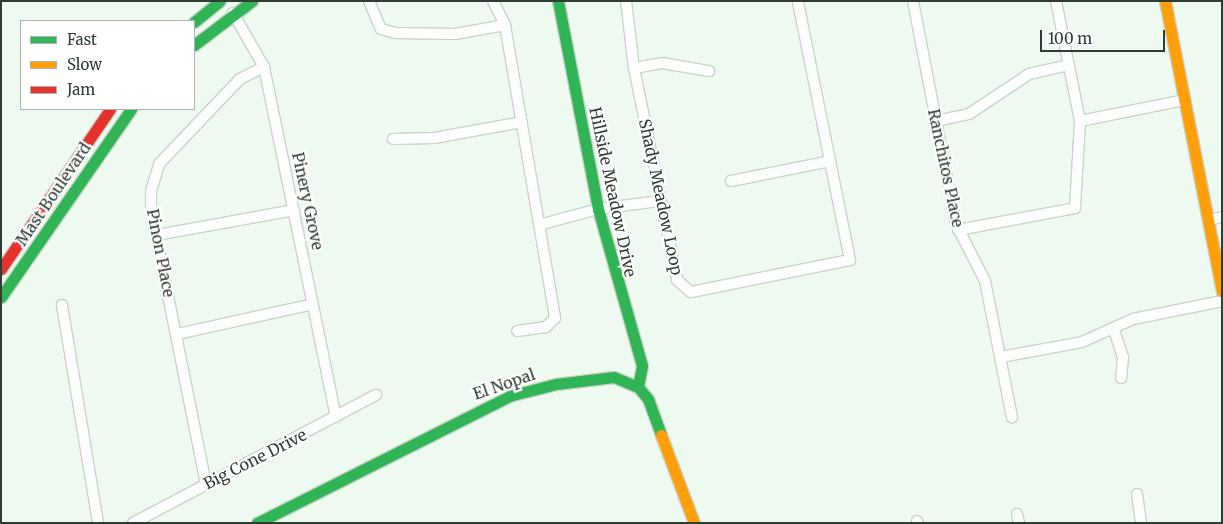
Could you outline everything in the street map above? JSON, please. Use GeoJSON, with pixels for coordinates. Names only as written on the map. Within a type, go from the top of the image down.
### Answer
{"type":"FeatureCollection","features":[{"type":"Feature","properties":{"kind":"street","name":"Pinery Grove"},"geometry":{"type":"LineString","coordinates":[[222,1],[232,13],[264,66],[336,417]]}},
{"type":"Feature","properties":{"kind":"street"},"geometry":{"type":"LineString","coordinates":[[195,21],[222,1]]}},
{"type":"Feature","properties":{"kind":"street"},"geometry":{"type":"LineString","coordinates":[[195,44],[232,13],[252,1]]}},
{"type":"Feature","properties":{"kind":"street"},"geometry":{"type":"LineString","coordinates":[[369,1],[381,29],[396,33],[455,34],[505,25]]}},
{"type":"Feature","properties":{"kind":"street"},"geometry":{"type":"LineString","coordinates":[[493,1],[505,25],[555,318],[546,327],[517,331]]}},
{"type":"Feature","properties":{"kind":"street","name":"Hillside Meadow Drive"},"geometry":{"type":"LineString","coordinates":[[558,1],[598,209],[642,366],[638,387]]}},
{"type":"Feature","properties":{"kind":"street","name":"Shady Meadow Loop"},"geometry":{"type":"LineString","coordinates":[[626,1],[634,68],[677,280],[691,292],[850,260],[798,1]]}},
{"type":"Feature","properties":{"kind":"street","name":"Ranchitos Place"},"geometry":{"type":"LineString","coordinates":[[913,1],[958,230],[985,281],[1012,417]]}},
{"type":"Feature","properties":{"kind":"street"},"geometry":{"type":"LineString","coordinates":[[958,230],[1075,208],[1080,121],[1056,1]]}},
{"type":"Feature","properties":{"kind":"street"},"geometry":{"type":"LineString","coordinates":[[1165,1],[1222,291]]}},
{"type":"Feature","properties":{"kind":"street"},"geometry":{"type":"LineString","coordinates":[[634,68],[662,63],[709,72]]}},
{"type":"Feature","properties":{"kind":"street"},"geometry":{"type":"LineString","coordinates":[[936,121],[969,114],[1028,74],[1069,64]]}},
{"type":"Feature","properties":{"kind":"street","name":"Pinon Place"},"geometry":{"type":"LineString","coordinates":[[206,484],[151,201],[159,164],[240,79],[264,66]]}},
{"type":"Feature","properties":{"kind":"street"},"geometry":{"type":"LineString","coordinates":[[1080,121],[1184,100]]}},
{"type":"Feature","properties":{"kind":"street","name":"Mast Boulevard"},"geometry":{"type":"LineString","coordinates":[[1,269],[109,110]]}},
{"type":"Feature","properties":{"kind":"street","name":"Mast Boulevard"},"geometry":{"type":"LineString","coordinates":[[2,296],[130,110]]}},
{"type":"Feature","properties":{"kind":"street"},"geometry":{"type":"LineString","coordinates":[[393,139],[434,138],[522,122]]}},
{"type":"Feature","properties":{"kind":"street"},"geometry":{"type":"LineString","coordinates":[[731,181],[830,161]]}},
{"type":"Feature","properties":{"kind":"street"},"geometry":{"type":"LineString","coordinates":[[539,225],[598,209],[660,201]]}},
{"type":"Feature","properties":{"kind":"street"},"geometry":{"type":"LineString","coordinates":[[157,235],[294,210]]}},
{"type":"Feature","properties":{"kind":"street"},"geometry":{"type":"LineString","coordinates":[[1208,220],[1222,217]]}},
{"type":"Feature","properties":{"kind":"street"},"geometry":{"type":"LineString","coordinates":[[1001,357],[1082,342],[1114,330],[1132,319],[1222,300]]}},
{"type":"Feature","properties":{"kind":"street"},"geometry":{"type":"LineString","coordinates":[[177,334],[313,304]]}},
{"type":"Feature","properties":{"kind":"street"},"geometry":{"type":"LineString","coordinates":[[62,305],[98,523]]}},
{"type":"Feature","properties":{"kind":"street"},"geometry":{"type":"LineString","coordinates":[[1114,330],[1123,356],[1121,378]]}},
{"type":"Feature","properties":{"kind":"street","name":"El Nopal"},"geometry":{"type":"LineString","coordinates":[[258,523],[508,396],[556,384],[614,377],[638,387]]}},
{"type":"Feature","properties":{"kind":"street"},"geometry":{"type":"LineString","coordinates":[[638,387],[648,399],[694,523]]}},
{"type":"Feature","properties":{"kind":"street","name":"Big Cone Drive"},"geometry":{"type":"LineString","coordinates":[[133,523],[376,395]]}},
{"type":"Feature","properties":{"kind":"street"},"geometry":{"type":"LineString","coordinates":[[1138,494],[1141,523]]}},
{"type":"Feature","properties":{"kind":"traffic: fast"},"geometry":{"type":"LineString","coordinates":[[195,21],[220,1]]}},
{"type":"Feature","properties":{"kind":"traffic: fast"},"geometry":{"type":"LineString","coordinates":[[195,44],[252,1]]}},
{"type":"Feature","properties":{"kind":"traffic: fast"},"geometry":{"type":"LineString","coordinates":[[558,1],[598,209],[642,366],[638,387]]}},
{"type":"Feature","properties":{"kind":"traffic: fast"},"geometry":{"type":"LineString","coordinates":[[1,297],[130,110]]}},
{"type":"Feature","properties":{"kind":"traffic: fast"},"geometry":{"type":"LineString","coordinates":[[257,523],[509,396],[556,384],[614,377],[638,387],[648,399],[661,435]]}},
{"type":"Feature","properties":{"kind":"traffic: slow"},"geometry":{"type":"LineString","coordinates":[[1165,1],[1222,291]]}},
{"type":"Feature","properties":{"kind":"traffic: slow"},"geometry":{"type":"LineString","coordinates":[[661,435],[694,523]]}},
{"type":"Feature","properties":{"kind":"traffic: jam"},"geometry":{"type":"LineString","coordinates":[[1,269],[109,110]]}}]}
